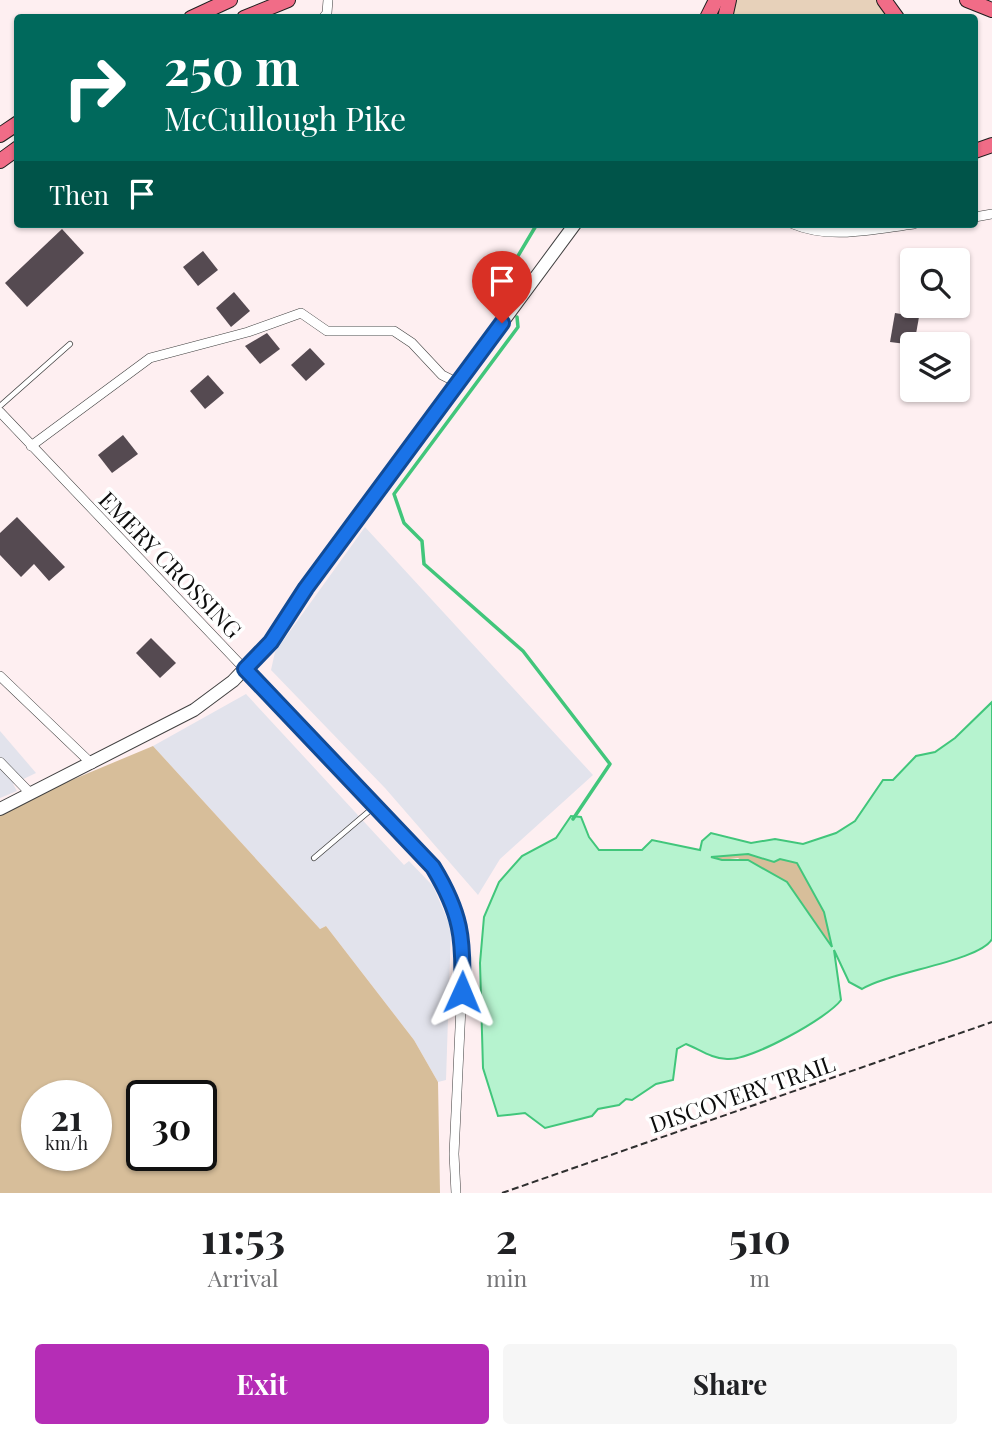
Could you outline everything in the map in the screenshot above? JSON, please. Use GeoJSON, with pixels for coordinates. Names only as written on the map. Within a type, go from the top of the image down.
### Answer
{"type":"FeatureCollection","features":[{"type":"Feature","properties":{"kind":"main road"},"geometry":{"type":"LineString","coordinates":[[200,14],[230,0]]}},
{"type":"Feature","properties":{"kind":"main road"},"geometry":{"type":"LineString","coordinates":[[254,14],[288,0]]}},
{"type":"Feature","properties":{"kind":"main road"},"geometry":{"type":"LineString","coordinates":[[967,0],[992,10]]}},
{"type":"Feature","properties":{"kind":"street"},"geometry":{"type":"LineString","coordinates":[[0,809],[194,710],[245,669],[271,642],[306,588],[572,228]]}},
{"type":"Feature","properties":{"kind":"street"},"geometry":{"type":"LineString","coordinates":[[803,228],[842,233],[882,228]]}},
{"type":"Feature","properties":{"kind":"street"},"geometry":{"type":"LineString","coordinates":[[31,446],[150,358],[247,332],[301,313],[327,331],[394,331],[412,343],[442,375],[458,383]]}},
{"type":"Feature","properties":{"kind":"street","name":"EMERY CROSSING"},"geometry":{"type":"LineString","coordinates":[[0,412],[433,867],[453,900],[460,928],[463,965],[454,1154],[456,1193]]}},
{"type":"Feature","properties":{"kind":"street"},"geometry":{"type":"LineString","coordinates":[[0,676],[92,764]]}},
{"type":"Feature","properties":{"kind":"street"},"geometry":{"type":"LineString","coordinates":[[0,762],[31,794]]}},
{"type":"Feature","properties":{"kind":"lane"},"geometry":{"type":"LineString","coordinates":[[0,406],[70,344]]}},
{"type":"Feature","properties":{"kind":"lane"},"geometry":{"type":"LineString","coordinates":[[314,858],[374,807]]}},
{"type":"Feature","properties":{"kind":"path","name":"DISCOVERY TRAIL"},"geometry":{"type":"LineString","coordinates":[[502,1193],[992,1022]]}},
{"type":"Feature","properties":{"kind":"shaded area"},"geometry":{"type":"Polygon","coordinates":[[[735,0],[878,0],[889,14],[731,14],[735,0]]]}},
{"type":"Feature","properties":{"kind":"shaded area"},"geometry":{"type":"Polygon","coordinates":[[[365,527],[593,775],[500,859],[478,895],[385,788],[271,670],[275,652],[365,527]]]}},
{"type":"Feature","properties":{"kind":"shaded area"},"geometry":{"type":"Polygon","coordinates":[[[246,694],[404,865],[409,861],[433,886],[451,928],[446,1080],[438,1082],[414,1040],[326,926],[320,929],[153,746],[246,694]]]}},
{"type":"Feature","properties":{"kind":"shaded area"},"geometry":{"type":"Polygon","coordinates":[[[992,702],[992,939],[984,947],[953,960],[892,977],[862,989],[849,982],[834,950],[841,1000],[821,1017],[770,1046],[738,1058],[721,1059],[686,1044],[677,1049],[673,1080],[656,1084],[632,1100],[626,1099],[619,1105],[598,1109],[592,1116],[545,1128],[525,1113],[498,1116],[483,1068],[480,963],[484,917],[499,882],[522,856],[556,838],[571,816],[581,817],[589,837],[599,850],[642,850],[652,840],[700,850],[702,841],[711,833],[751,843],[775,839],[803,844],[836,833],[855,821],[883,780],[893,780],[916,756],[935,752],[955,738],[992,702]],[[748,854],[711,857],[722,860],[748,860],[787,882],[832,947],[824,912],[797,863],[780,859],[774,862],[748,854]]]}},
{"type":"Feature","properties":{"kind":"shaded area"},"geometry":{"type":"Polygon","coordinates":[[[0,731],[36,773],[13,784],[17,791],[0,798],[0,731]]]}},
{"type":"Feature","properties":{"kind":"shaded area"},"geometry":{"type":"Polygon","coordinates":[[[153,746],[320,929],[326,926],[414,1040],[438,1082],[440,1193],[0,1193],[0,810],[153,746]]]}},
{"type":"Feature","properties":{"kind":"shaded area"},"geometry":{"type":"Polygon","coordinates":[[[748,854],[773,862],[780,859],[797,862],[824,912],[832,946],[802,903],[738,858],[722,860],[709,857],[748,854]]]}},
{"type":"Feature","properties":{"kind":"building"},"geometry":{"type":"Polygon","coordinates":[[[62,229],[84,253],[27,307],[5,283],[62,229]]]}},
{"type":"Feature","properties":{"kind":"building"},"geometry":{"type":"Polygon","coordinates":[[[203,251],[218,270],[198,286],[183,267],[203,251]]]}},
{"type":"Feature","properties":{"kind":"building"},"geometry":{"type":"Polygon","coordinates":[[[234,292],[250,311],[231,327],[216,308],[234,292]]]}},
{"type":"Feature","properties":{"kind":"building"},"geometry":{"type":"Polygon","coordinates":[[[895,313],[900,314],[900,318],[919,318],[916,332],[900,332],[900,343],[890,342],[895,313]]]}},
{"type":"Feature","properties":{"kind":"building"},"geometry":{"type":"Polygon","coordinates":[[[267,333],[280,349],[260,364],[245,346],[267,333]]]}},
{"type":"Feature","properties":{"kind":"building"},"geometry":{"type":"Polygon","coordinates":[[[310,348],[325,364],[306,381],[291,365],[310,348]]]}},
{"type":"Feature","properties":{"kind":"building"},"geometry":{"type":"Polygon","coordinates":[[[208,375],[224,393],[205,409],[190,391],[208,375]]]}},
{"type":"Feature","properties":{"kind":"building"},"geometry":{"type":"Polygon","coordinates":[[[123,435],[138,454],[112,473],[98,455],[123,435]]]}},
{"type":"Feature","properties":{"kind":"building"},"geometry":{"type":"Polygon","coordinates":[[[17,517],[65,567],[49,581],[34,564],[21,577],[0,555],[0,533],[17,517]]]}},
{"type":"Feature","properties":{"kind":"building"},"geometry":{"type":"Polygon","coordinates":[[[151,638],[176,663],[160,678],[136,653],[151,638]]]}},
{"type":"Feature","properties":{"kind":"waterway"},"geometry":{"type":"LineString","coordinates":[[515,291],[512,266],[535,228]]}},
{"type":"Feature","properties":{"kind":"waterway"},"geometry":{"type":"LineString","coordinates":[[517,317],[518,327],[394,494],[404,523],[422,541],[424,564],[523,651],[610,764],[573,819]]}},
{"type":"Feature","properties":{"kind":"route"},"geometry":{"type":"LineString","coordinates":[[462,992],[460,928],[453,900],[433,867],[324,756],[245,669],[271,642],[306,588],[502,323]]}}]}
